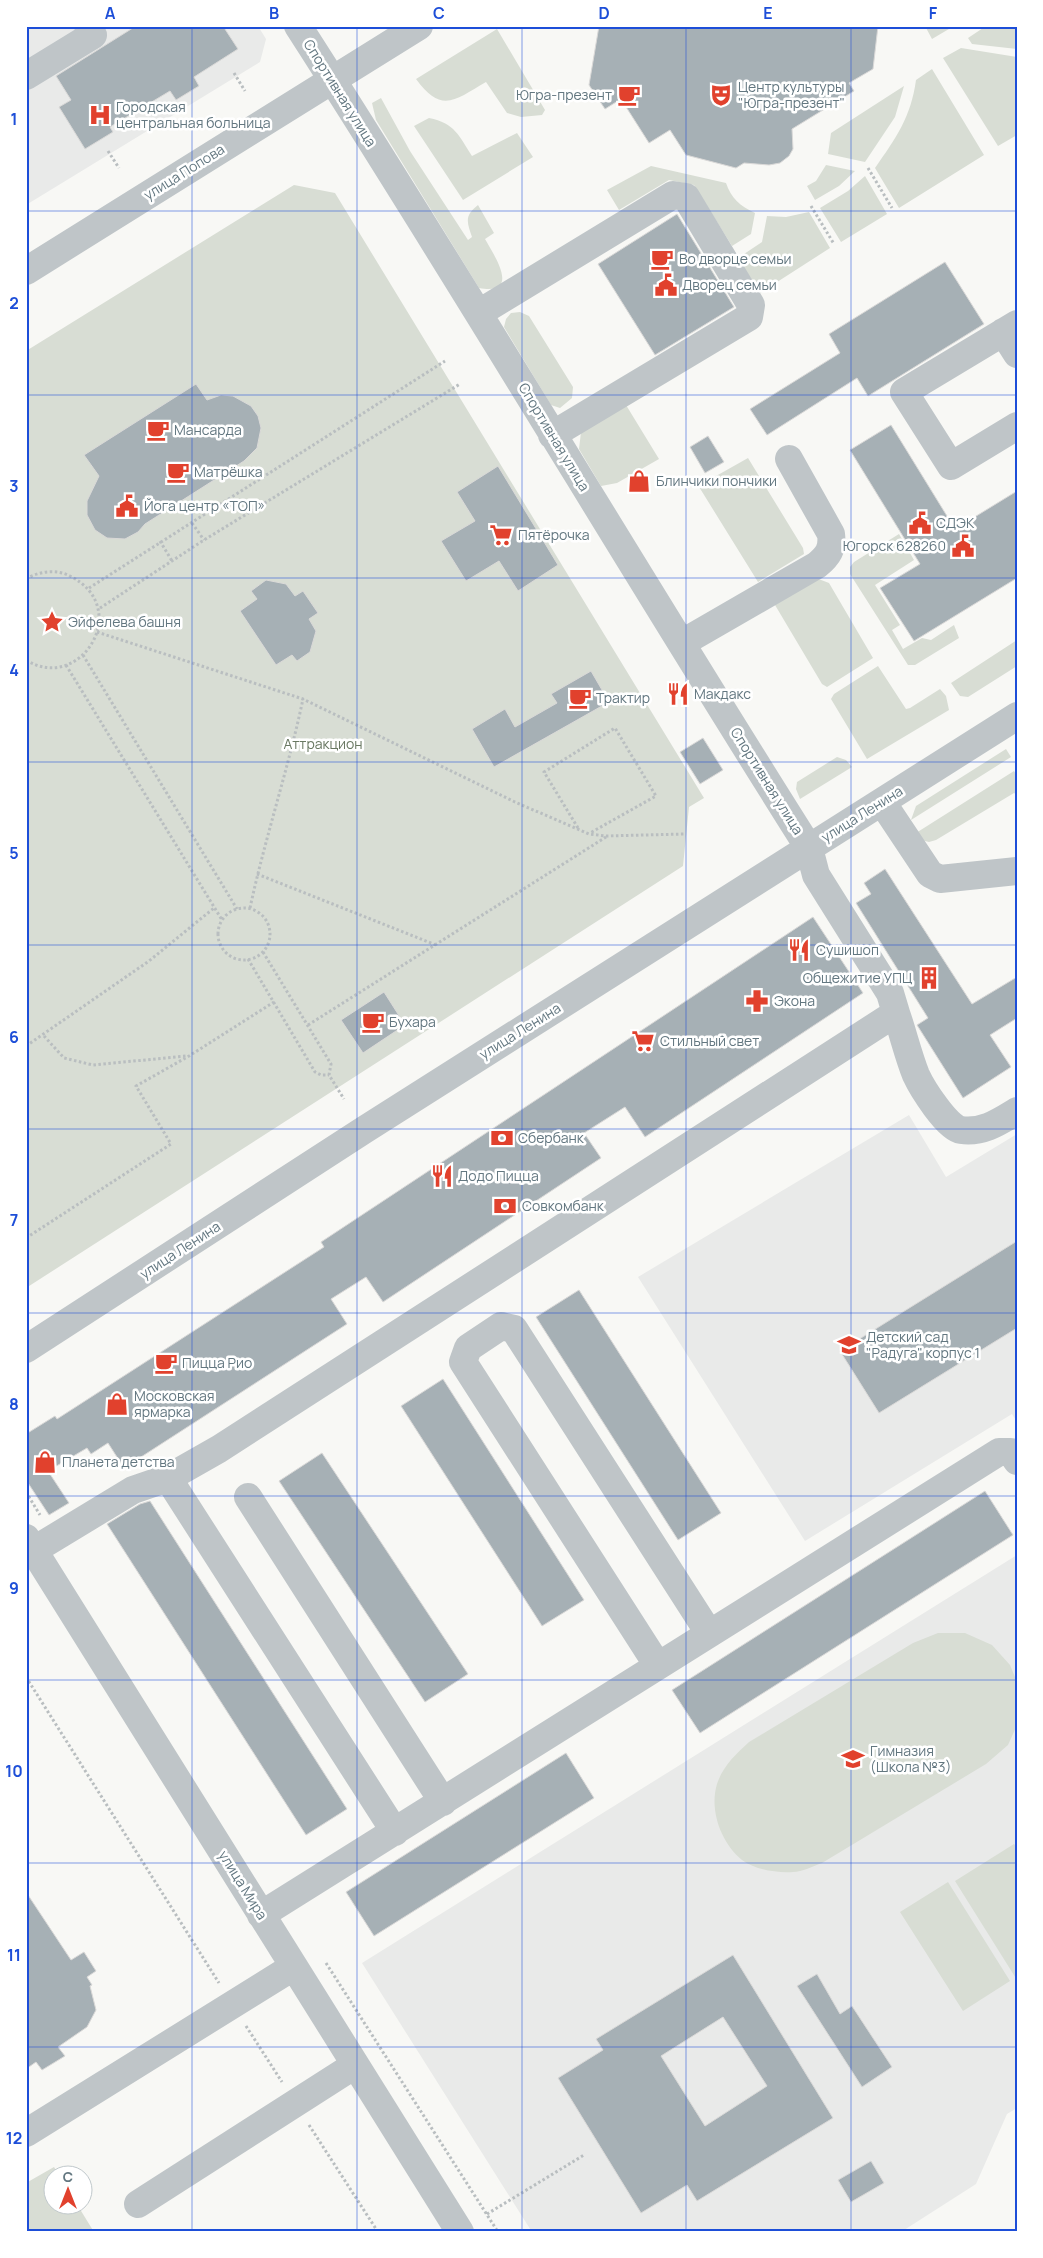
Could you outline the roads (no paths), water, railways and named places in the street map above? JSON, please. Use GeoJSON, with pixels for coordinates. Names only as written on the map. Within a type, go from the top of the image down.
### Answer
{"type":"FeatureCollection","features":[{"type":"Feature","properties":{"kind":"street"},"geometry":{"type":"LineString","coordinates":[[26,76],[93,35],[88,26]]}},
{"type":"Feature","properties":{"kind":"street","name":"Спортивная улица"},"geometry":{"type":"LineString","coordinates":[[298,26],[479,313],[552,435],[809,848],[816,875],[890,993],[916,1075],[948,1124],[959,1130],[977,1130],[989,1127],[1017,1111]]}},
{"type":"Feature","properties":{"kind":"street","name":"улица Попова"},"geometry":{"type":"LineString","coordinates":[[26,270],[419,26]]}},
{"type":"Feature","properties":{"kind":"street"},"geometry":{"type":"LineString","coordinates":[[479,313],[673,195],[686,197],[751,305],[749,317],[552,435]]}},
{"type":"Feature","properties":{"kind":"street"},"geometry":{"type":"LineString","coordinates":[[1012,336],[904,392],[951,466],[1017,426]]}},
{"type":"Feature","properties":{"kind":"street"},"geometry":{"type":"LineString","coordinates":[[682,643],[817,566],[828,556],[832,545],[832,534],[789,459]]}},
{"type":"Feature","properties":{"kind":"street","name":"улица Ленина"},"geometry":{"type":"LineString","coordinates":[[26,1349],[364,1130],[809,848],[882,802],[1014,725]]}},
{"type":"Feature","properties":{"kind":"street"},"geometry":{"type":"LineString","coordinates":[[882,802],[930,874],[940,879],[1017,871]]}},
{"type":"Feature","properties":{"kind":"street"},"geometry":{"type":"LineString","coordinates":[[30,1544],[133,1490],[168,1478],[220,1449],[896,1013]]}},
{"type":"Feature","properties":{"kind":"street"},"geometry":{"type":"LineString","coordinates":[[658,1666],[463,1362],[468,1348],[502,1326],[514,1329],[710,1633]]}},
{"type":"Feature","properties":{"kind":"street"},"geometry":{"type":"LineString","coordinates":[[261,1915],[444,1802],[999,1452],[1011,1452],[1017,1461]]}},
{"type":"Feature","properties":{"kind":"street"},"geometry":{"type":"LineString","coordinates":[[168,1478],[395,1832]]}},
{"type":"Feature","properties":{"kind":"street"},"geometry":{"type":"LineString","coordinates":[[248,1497],[444,1802]]}},
{"type":"Feature","properties":{"kind":"street","name":"улица Мира"},"geometry":{"type":"LineString","coordinates":[[30,1544],[460,2232]]}},
{"type":"Feature","properties":{"kind":"street"},"geometry":{"type":"LineString","coordinates":[[26,2133],[294,1967]]}},
{"type":"Feature","properties":{"kind":"street"},"geometry":{"type":"LineString","coordinates":[[138,2204],[355,2065]]}},
{"type":"Feature","properties":{"kind":"place","name":"Югра-презент"},"geometry":{"type":"Point","coordinates":[629,95]}},
{"type":"Feature","properties":{"kind":"place","name":"Центр культуры \"Югра-презент\""},"geometry":{"type":"Point","coordinates":[721,95]}},
{"type":"Feature","properties":{"kind":"place","name":"Городская центральная больница"},"geometry":{"type":"Point","coordinates":[100,115]}},
{"type":"Feature","properties":{"kind":"place","name":"Во дворце семьи"},"geometry":{"type":"Point","coordinates":[662,259]}},
{"type":"Feature","properties":{"kind":"place","name":"Дворец семьи"},"geometry":{"type":"Point","coordinates":[666,285]}},
{"type":"Feature","properties":{"kind":"place","name":"Мансарда"},"geometry":{"type":"Point","coordinates":[158,430]}},
{"type":"Feature","properties":{"kind":"place","name":"Матрёшка"},"geometry":{"type":"Point","coordinates":[178,472]}},
{"type":"Feature","properties":{"kind":"place","name":"Блинчики пончики"},"geometry":{"type":"Point","coordinates":[639,481]}},
{"type":"Feature","properties":{"kind":"place","name":"Йога центр «ТОП»"},"geometry":{"type":"Point","coordinates":[127,506]}},
{"type":"Feature","properties":{"kind":"place","name":"СДЭК"},"geometry":{"type":"Point","coordinates":[920,523]}},
{"type":"Feature","properties":{"kind":"place","name":"Пятёрочка"},"geometry":{"type":"Point","coordinates":[501,535]}},
{"type":"Feature","properties":{"kind":"place","name":"Югорск 628260"},"geometry":{"type":"Point","coordinates":[963,546]}},
{"type":"Feature","properties":{"kind":"place","name":"Эйфелева башня"},"geometry":{"type":"Point","coordinates":[52,622]}},
{"type":"Feature","properties":{"kind":"place","name":"Макдакс"},"geometry":{"type":"Point","coordinates":[678,694]}},
{"type":"Feature","properties":{"kind":"place","name":"Трактир"},"geometry":{"type":"Point","coordinates":[580,698]}},
{"type":"Feature","properties":{"kind":"place","name":"Сушишоп"},"geometry":{"type":"Point","coordinates":[799,950]}},
{"type":"Feature","properties":{"kind":"place","name":"Общежитие УПЦ"},"geometry":{"type":"Point","coordinates":[929,978]}},
{"type":"Feature","properties":{"kind":"place","name":"Экона"},"geometry":{"type":"Point","coordinates":[757,1001]}},
{"type":"Feature","properties":{"kind":"place","name":"Бухара"},"geometry":{"type":"Point","coordinates":[373,1022]}},
{"type":"Feature","properties":{"kind":"place","name":"Стильный свет"},"geometry":{"type":"Point","coordinates":[643,1041]}},
{"type":"Feature","properties":{"kind":"place","name":"Сбербанк"},"geometry":{"type":"Point","coordinates":[502,1138]}},
{"type":"Feature","properties":{"kind":"place","name":"Додо Пицца"},"geometry":{"type":"Point","coordinates":[442,1176]}},
{"type":"Feature","properties":{"kind":"place","name":"Совкомбанк"},"geometry":{"type":"Point","coordinates":[505,1206]}},
{"type":"Feature","properties":{"kind":"place","name":"Детский сад \"Радуга\" корпус 1"},"geometry":{"type":"Point","coordinates":[849,1345]}},
{"type":"Feature","properties":{"kind":"place","name":"Пицца Рио"},"geometry":{"type":"Point","coordinates":[166,1363]}},
{"type":"Feature","properties":{"kind":"place","name":"Московская ярмарка"},"geometry":{"type":"Point","coordinates":[117,1404]}},
{"type":"Feature","properties":{"kind":"place","name":"Планета детства"},"geometry":{"type":"Point","coordinates":[45,1462]}},
{"type":"Feature","properties":{"kind":"place","name":"Гимназия (Школа №3)"},"geometry":{"type":"Point","coordinates":[853,1759]}},
{"type":"Feature","properties":{"kind":"park label","name":"Аттракцион"},"geometry":{"type":"Point","coordinates":[323,744]}}]}
